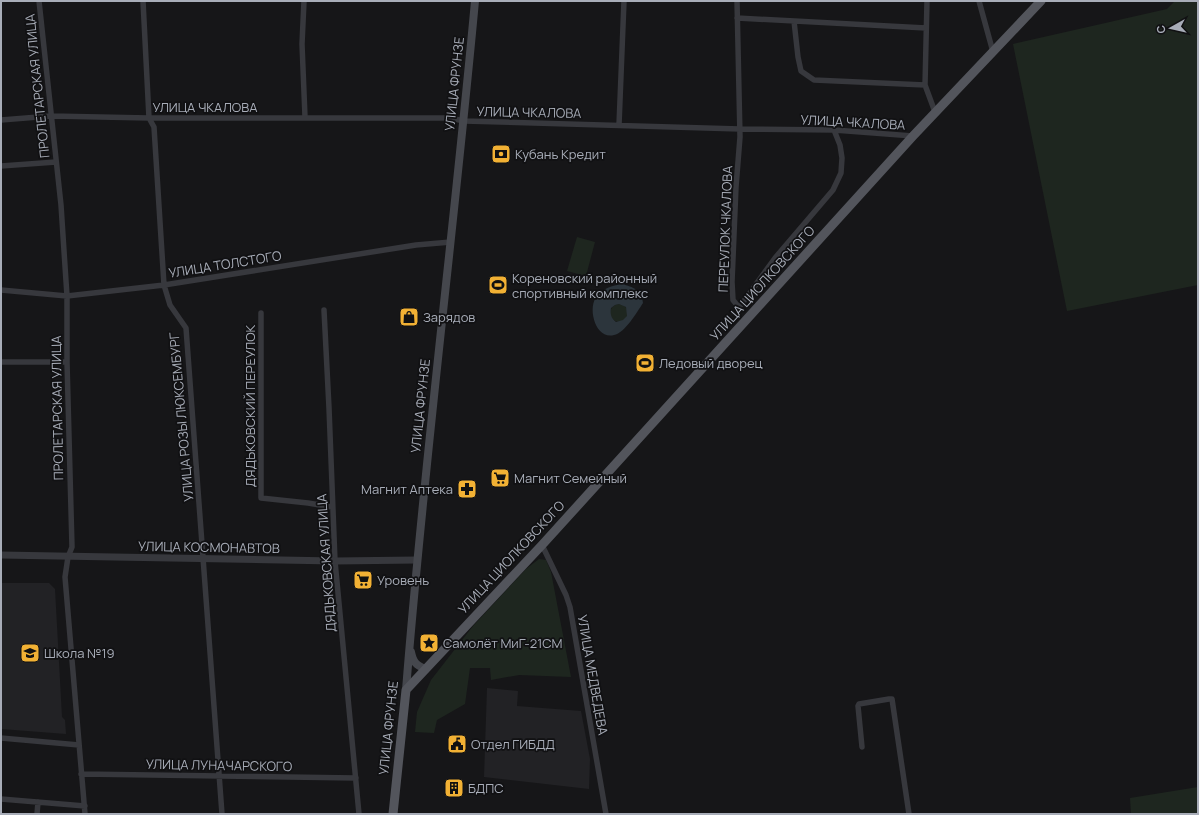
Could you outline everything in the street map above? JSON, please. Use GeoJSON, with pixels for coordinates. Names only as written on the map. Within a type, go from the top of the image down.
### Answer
{"type":"FeatureCollection","features":[{"type":"Feature","properties":{"kind":"main road","name":"УЛИЦА ФРУНЗЕ"},"geometry":{"type":"LineString","coordinates":[[393,814],[406,690],[417,560],[464,121],[475,1]]}},
{"type":"Feature","properties":{"kind":"main road","name":"УЛИЦА ЦИОЛКОВСКОГО"},"geometry":{"type":"LineString","coordinates":[[406,690],[542,545],[935,112],[1041,1]]}},
{"type":"Feature","properties":{"kind":"main road"},"geometry":{"type":"LineString","coordinates":[[409,646],[414,663],[425,668]]}},
{"type":"Feature","properties":{"kind":"street","name":"ПРОЛЕТАРСКАЯ УЛИЦА"},"geometry":{"type":"LineString","coordinates":[[39,1],[56,162],[67,296],[67,362],[72,546],[68,557],[65,577],[85,814]]}},
{"type":"Feature","properties":{"kind":"street","name":"УЛИЦА РОЗЫ ЛЮКСЕМБУРГ"},"geometry":{"type":"LineString","coordinates":[[143,1],[149,118],[154,127],[164,285],[170,305],[186,328],[221,776],[222,814]]}},
{"type":"Feature","properties":{"kind":"street"},"geometry":{"type":"LineString","coordinates":[[304,1],[302,44],[305,117]]}},
{"type":"Feature","properties":{"kind":"street"},"geometry":{"type":"LineString","coordinates":[[619,125],[624,1]]}},
{"type":"Feature","properties":{"kind":"street"},"geometry":{"type":"LineString","coordinates":[[737,1],[740,129]]}},
{"type":"Feature","properties":{"kind":"street"},"geometry":{"type":"LineString","coordinates":[[927,1],[925,86],[935,112]]}},
{"type":"Feature","properties":{"kind":"street"},"geometry":{"type":"LineString","coordinates":[[979,1],[993,52]]}},
{"type":"Feature","properties":{"kind":"street"},"geometry":{"type":"LineString","coordinates":[[737,18],[926,28]]}},
{"type":"Feature","properties":{"kind":"street"},"geometry":{"type":"LineString","coordinates":[[794,21],[801,72],[814,80],[925,86]]}},
{"type":"Feature","properties":{"kind":"street","name":"УЛИЦА ЧКАЛОВА"},"geometry":{"type":"LineString","coordinates":[[1,120],[51,116],[149,118],[450,118],[464,121],[740,129],[834,130],[913,136]]}},
{"type":"Feature","properties":{"kind":"street","name":"ПЕРЕУЛОК ЧКАЛОВА"},"geometry":{"type":"LineString","coordinates":[[740,129],[732,282],[733,300],[737,305],[741,305],[775,258],[833,190],[841,173],[842,158],[840,145],[834,130]]}},
{"type":"Feature","properties":{"kind":"street"},"geometry":{"type":"LineString","coordinates":[[1,166],[56,162]]}},
{"type":"Feature","properties":{"kind":"street","name":"УЛИЦА ТОЛСТОГО"},"geometry":{"type":"LineString","coordinates":[[1,290],[67,296],[164,285],[416,245],[451,242]]}},
{"type":"Feature","properties":{"kind":"street","name":"ДЯДЬКОВСКАЯ УЛИЦА"},"geometry":{"type":"LineString","coordinates":[[324,310],[335,561],[359,814]]}},
{"type":"Feature","properties":{"kind":"street","name":"ДЯДЬКОВСКИЙ ПЕРЕУЛОК"},"geometry":{"type":"LineString","coordinates":[[261,313],[261,498],[332,507]]}},
{"type":"Feature","properties":{"kind":"street"},"geometry":{"type":"LineString","coordinates":[[1,362],[67,362]]}},
{"type":"Feature","properties":{"kind":"street","name":"УЛИЦА МЕДВЕДЕВА"},"geometry":{"type":"LineString","coordinates":[[542,545],[566,595],[570,607],[606,814]]}},
{"type":"Feature","properties":{"kind":"street","name":"УЛИЦА КОСМОНАВТОВ"},"geometry":{"type":"LineString","coordinates":[[1,555],[335,561],[417,560]]}},
{"type":"Feature","properties":{"kind":"street"},"geometry":{"type":"LineString","coordinates":[[862,747],[858,704],[892,699],[909,814]]}},
{"type":"Feature","properties":{"kind":"street"},"geometry":{"type":"LineString","coordinates":[[1,738],[79,745]]}},
{"type":"Feature","properties":{"kind":"street","name":"УЛИЦА ЛУНАЧАРСКОГО"},"geometry":{"type":"LineString","coordinates":[[82,774],[356,778]]}},
{"type":"Feature","properties":{"kind":"street"},"geometry":{"type":"LineString","coordinates":[[1,799],[85,806]]}},
{"type":"Feature","properties":{"kind":"street"},"geometry":{"type":"LineString","coordinates":[[37,814],[38,802]]}},
{"type":"Feature","properties":{"kind":"shaded area"},"geometry":{"type":"Polygon","coordinates":[[[1175,1],[1198,1],[1198,285],[1067,311],[1013,44],[1167,9],[1175,1]]]}},
{"type":"Feature","properties":{"kind":"shaded area"},"geometry":{"type":"Polygon","coordinates":[[[577,237],[595,242],[586,276],[567,271],[577,237]]]}},
{"type":"Feature","properties":{"kind":"shaded area"},"geometry":{"type":"Polygon","coordinates":[[[622,284],[630,286],[639,292],[643,303],[630,322],[622,330],[614,335],[607,335],[602,333],[595,322],[593,314],[594,301],[602,291],[622,284]],[[619,304],[611,308],[611,316],[616,322],[623,320],[627,316],[626,307],[619,304]]]}},
{"type":"Feature","properties":{"kind":"shaded area"},"geometry":{"type":"Polygon","coordinates":[[[619,304],[625,307],[628,313],[625,319],[619,322],[613,319],[610,313],[613,307],[619,304]]]}},
{"type":"Feature","properties":{"kind":"shaded area"},"geometry":{"type":"Polygon","coordinates":[[[539,559],[546,560],[551,572],[571,677],[519,675],[491,680],[490,668],[470,668],[465,704],[437,720],[434,733],[415,732],[417,712],[431,680],[473,626],[526,569],[539,559]]]}},
{"type":"Feature","properties":{"kind":"shaded area","name":"Школа №19"},"geometry":{"type":"Polygon","coordinates":[[[1,583],[49,583],[55,589],[62,717],[65,720],[66,734],[1,729],[1,583]]]}},
{"type":"Feature","properties":{"kind":"shaded area"},"geometry":{"type":"Polygon","coordinates":[[[487,688],[518,691],[517,706],[581,711],[590,759],[589,789],[484,777],[487,688]]]}},
{"type":"Feature","properties":{"kind":"shaded area"},"geometry":{"type":"Polygon","coordinates":[[[1198,787],[1198,814],[1131,814],[1130,798],[1198,787]]]}},
{"type":"Feature","properties":{"kind":"place","name":"Кубань Кредит"},"geometry":{"type":"Point","coordinates":[501,154]}},
{"type":"Feature","properties":{"kind":"place","name":"Кореновский районный спортивный комплекс"},"geometry":{"type":"Point","coordinates":[498,285]}},
{"type":"Feature","properties":{"kind":"place","name":"Зарядов"},"geometry":{"type":"Point","coordinates":[409,317]}},
{"type":"Feature","properties":{"kind":"place","name":"Ледовый дворец"},"geometry":{"type":"Point","coordinates":[645,363]}},
{"type":"Feature","properties":{"kind":"place","name":"Магнит Семейный"},"geometry":{"type":"Point","coordinates":[500,478]}},
{"type":"Feature","properties":{"kind":"place","name":"Магнит Аптека"},"geometry":{"type":"Point","coordinates":[467,489]}},
{"type":"Feature","properties":{"kind":"place","name":"Уровень"},"geometry":{"type":"Point","coordinates":[363,580]}},
{"type":"Feature","properties":{"kind":"place","name":"Самолёт МиГ-21СМ"},"geometry":{"type":"Point","coordinates":[429,643]}},
{"type":"Feature","properties":{"kind":"place","name":"Школа №19"},"geometry":{"type":"Point","coordinates":[30,653]}},
{"type":"Feature","properties":{"kind":"place","name":"Отдел ГИБДД"},"geometry":{"type":"Point","coordinates":[457,744]}},
{"type":"Feature","properties":{"kind":"place","name":"БДПС"},"geometry":{"type":"Point","coordinates":[454,788]}}]}
